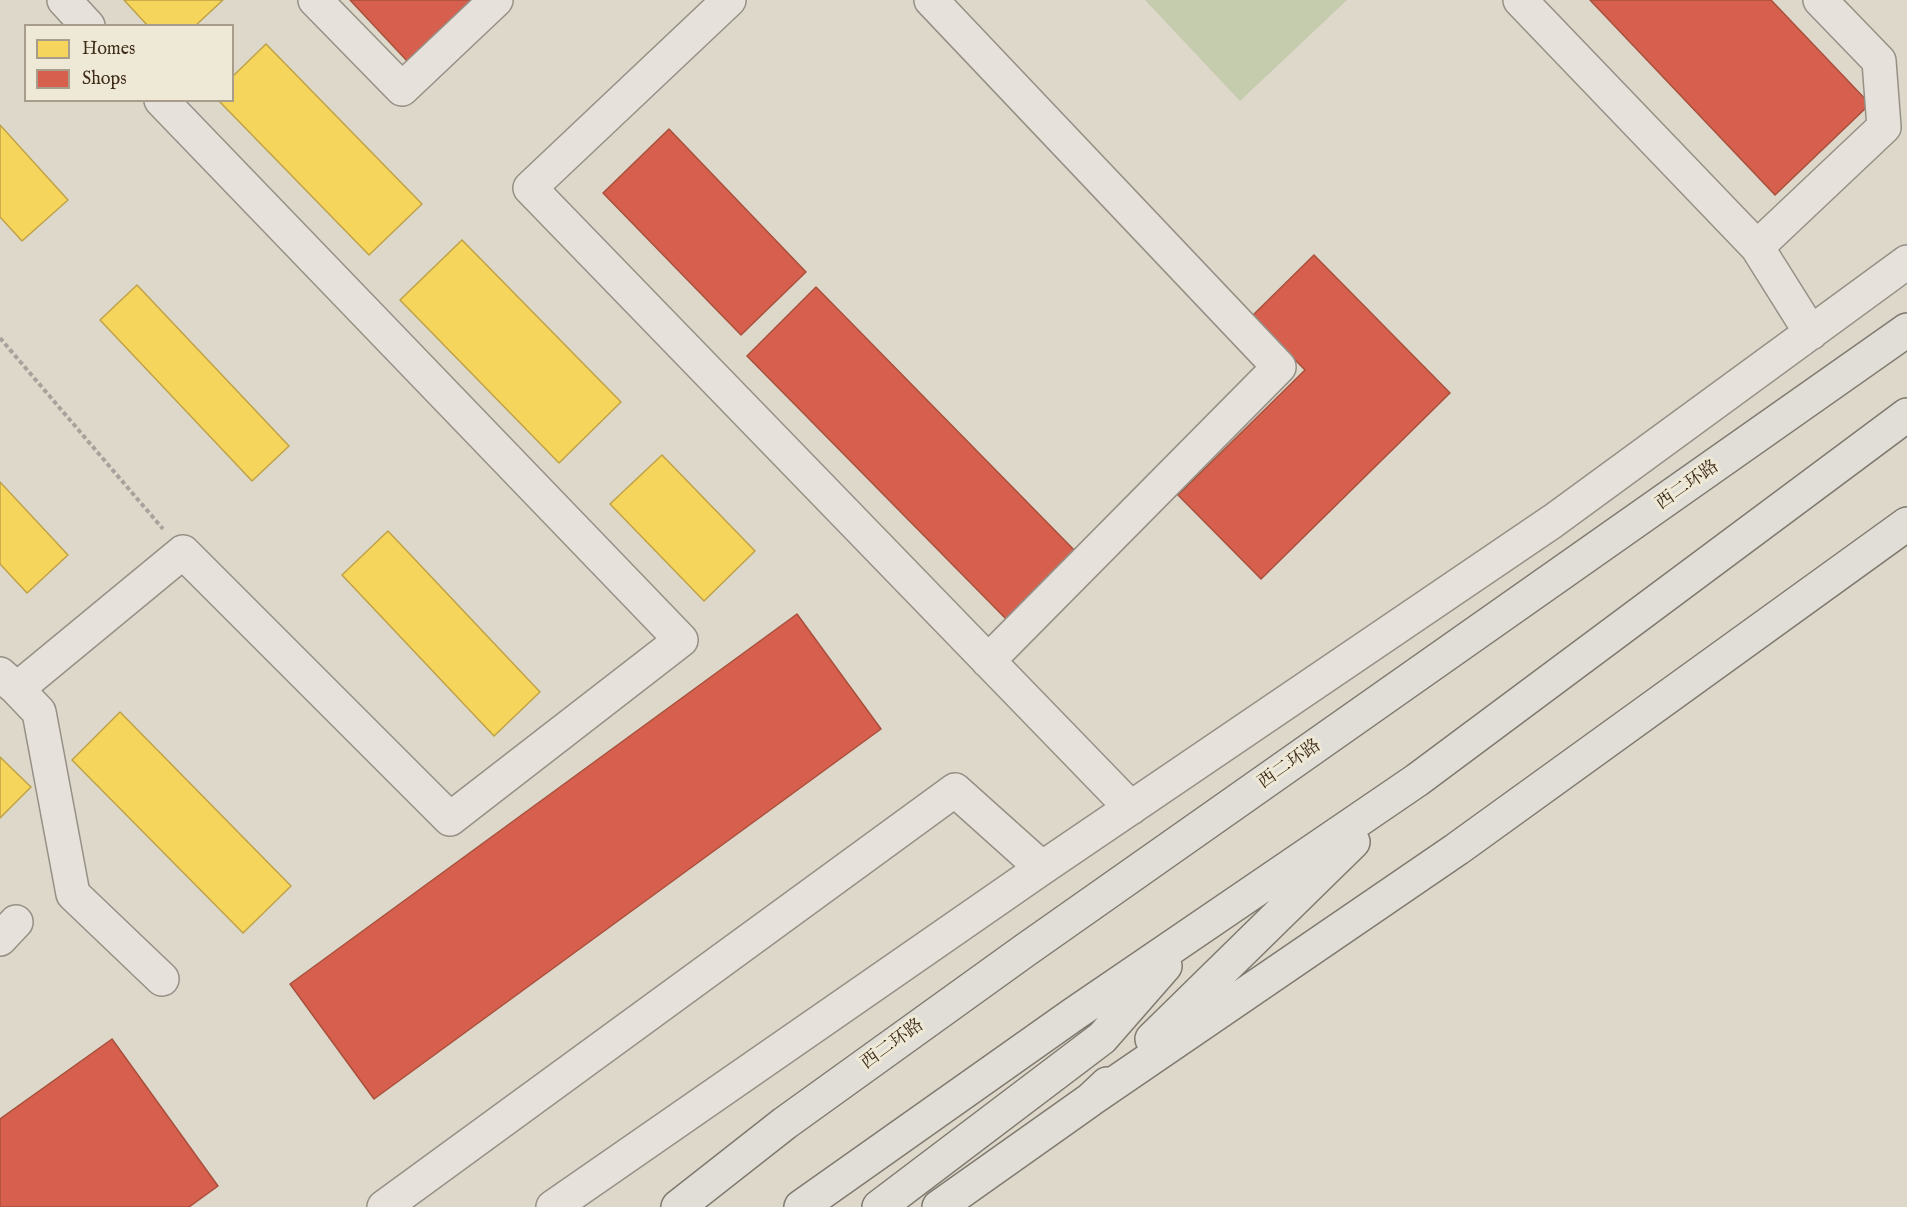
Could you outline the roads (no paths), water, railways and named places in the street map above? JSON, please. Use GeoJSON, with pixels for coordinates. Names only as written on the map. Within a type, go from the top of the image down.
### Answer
{"type":"FeatureCollection","features":[{"type":"Feature","properties":{"kind":"highway","name":"西二环路"},"geometry":{"type":"LineString","coordinates":[[678,1207],[785,1123],[1024,951],[1907,330]]}},
{"type":"Feature","properties":{"kind":"highway"},"geometry":{"type":"LineString","coordinates":[[801,1207],[1416,780],[1907,415]]}},
{"type":"Feature","properties":{"kind":"highway"},"geometry":{"type":"LineString","coordinates":[[939,1207],[1090,1100],[1456,849],[1907,525]]}},
{"type":"Feature","properties":{"kind":"highway"},"geometry":{"type":"LineString","coordinates":[[1090,1100],[1416,780]]}},
{"type":"Feature","properties":{"kind":"highway"},"geometry":{"type":"LineString","coordinates":[[879,1207],[1102,1038],[1196,931]]}},
{"type":"Feature","properties":{"kind":"street"},"geometry":{"type":"LineString","coordinates":[[64,0],[86,24]]}},
{"type":"Feature","properties":{"kind":"street"},"geometry":{"type":"LineString","coordinates":[[315,0],[402,89],[496,0]]}},
{"type":"Feature","properties":{"kind":"street"},"geometry":{"type":"LineString","coordinates":[[729,0],[530,188],[1131,808]]}},
{"type":"Feature","properties":{"kind":"street"},"geometry":{"type":"LineString","coordinates":[[931,0],[1279,368],[988,661]]}},
{"type":"Feature","properties":{"kind":"street"},"geometry":{"type":"LineString","coordinates":[[1520,0],[1757,247],[1811,333]]}},
{"type":"Feature","properties":{"kind":"street"},"geometry":{"type":"LineString","coordinates":[[1757,247],[1884,127],[1879,61],[1820,0]]}},
{"type":"Feature","properties":{"kind":"street"},"geometry":{"type":"LineString","coordinates":[[162,979],[73,894],[39,712],[9,681],[183,552],[450,819],[681,640],[163,102]]}},
{"type":"Feature","properties":{"kind":"street"},"geometry":{"type":"LineString","coordinates":[[553,1207],[1042,868],[1553,520],[1907,262]]}},
{"type":"Feature","properties":{"kind":"street"},"geometry":{"type":"LineString","coordinates":[[384,1207],[955,790],[1042,868]]}}]}
